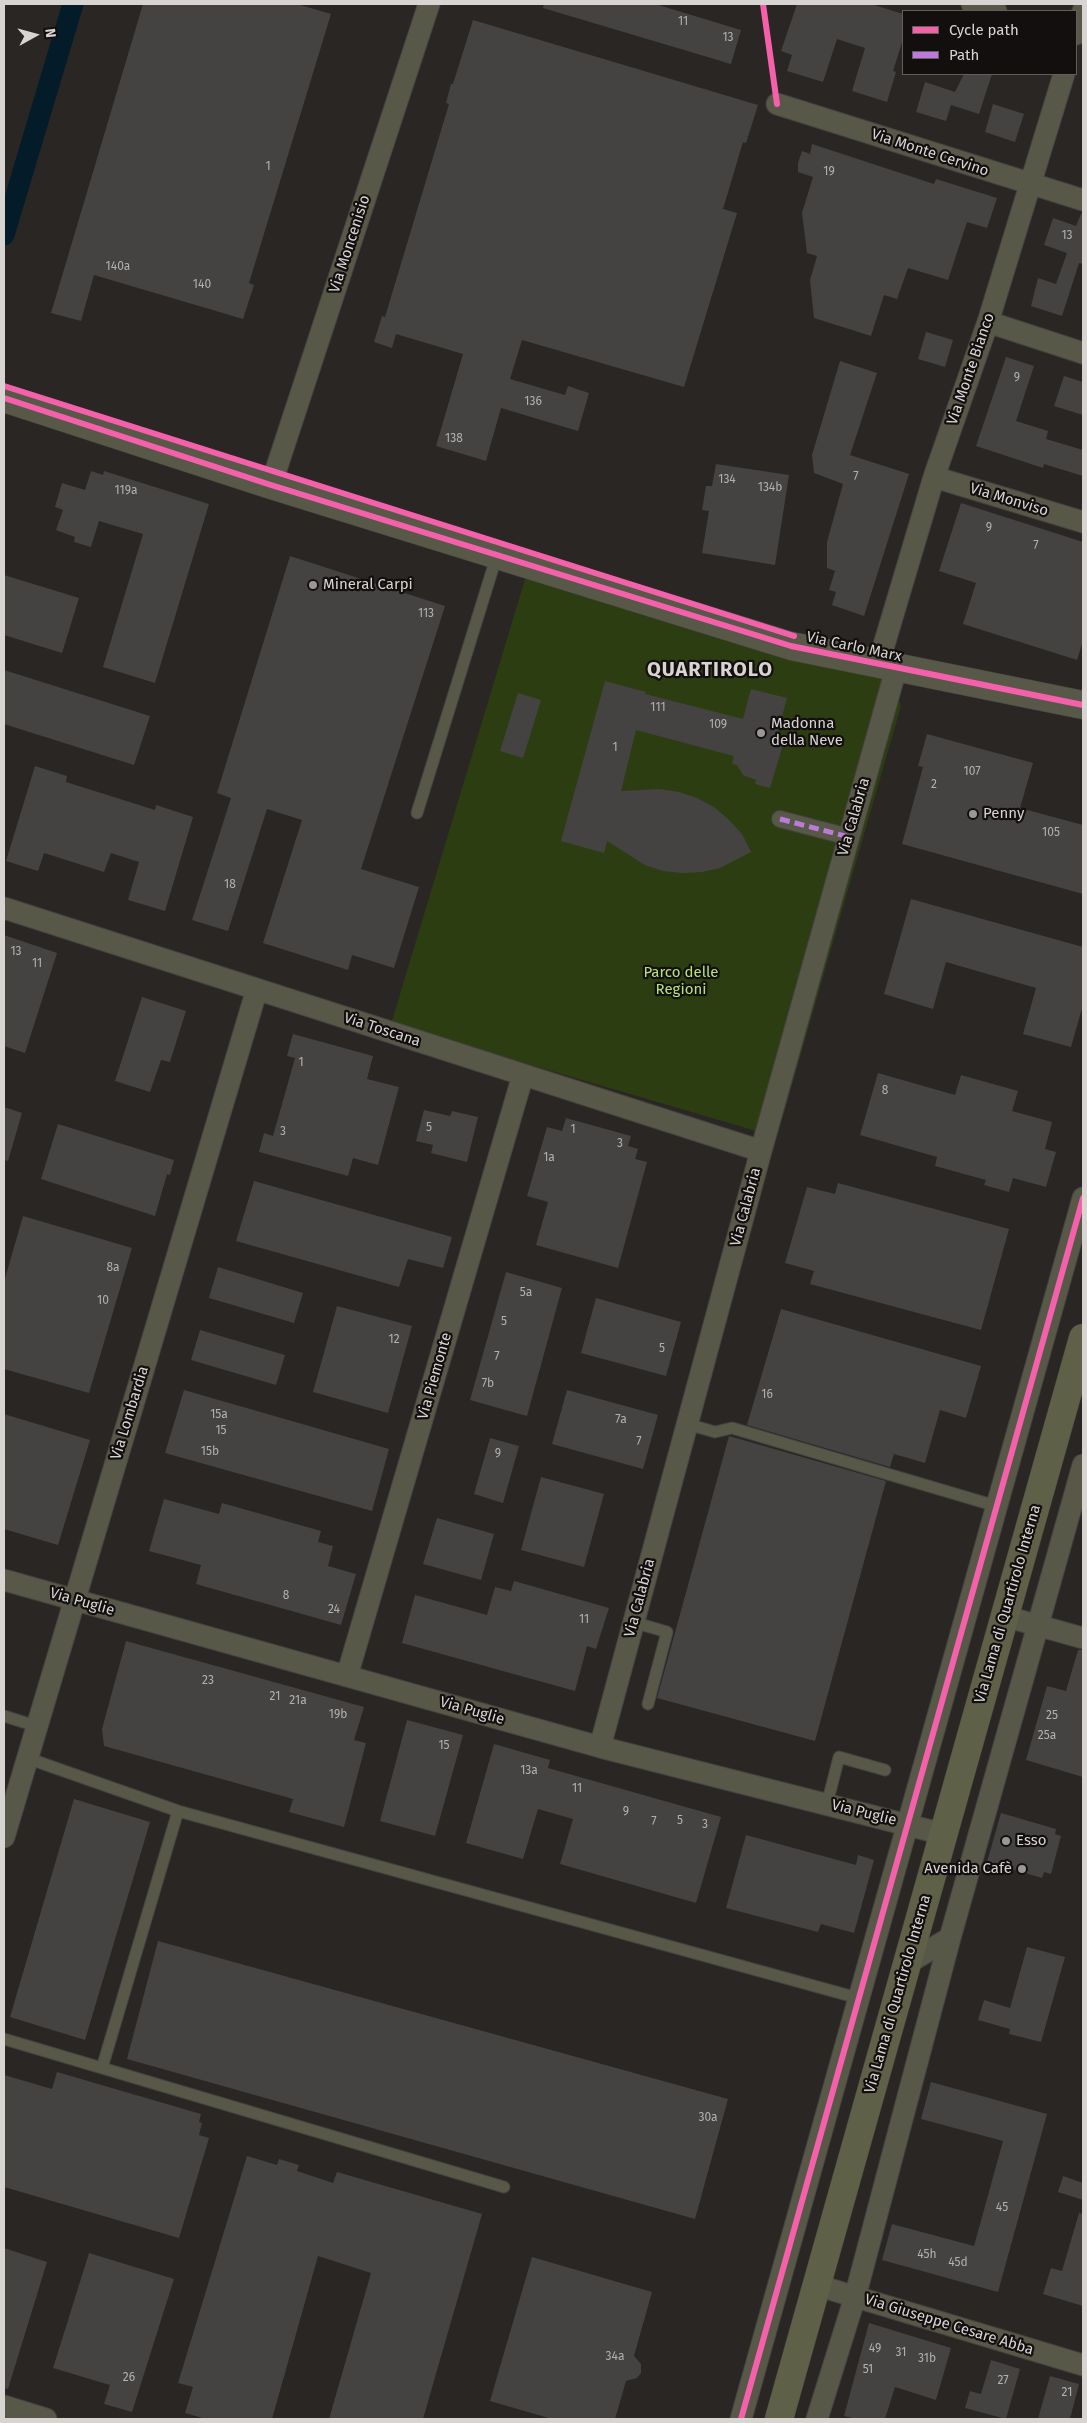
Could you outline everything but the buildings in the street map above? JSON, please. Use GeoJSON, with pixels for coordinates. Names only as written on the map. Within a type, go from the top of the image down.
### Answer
{"type":"FeatureCollection","features":[{"type":"Feature","properties":{"kind":"main road","name":"Via Lama di Quartirolo Interna"},"geometry":{"type":"LineString","coordinates":[[779,2419],[1083,1338]]}},
{"type":"Feature","properties":{"kind":"street","name":"Via Moncenisio"},"geometry":{"type":"LineString","coordinates":[[271,485],[429,4]]}},
{"type":"Feature","properties":{"kind":"street"},"geometry":{"type":"LineString","coordinates":[[972,4],[993,10]]}},
{"type":"Feature","properties":{"kind":"street"},"geometry":{"type":"LineString","coordinates":[[1077,32],[1083,11]]}},
{"type":"Feature","properties":{"kind":"street","name":"Via Monte Bianco"},"geometry":{"type":"LineString","coordinates":[[887,667],[934,477],[988,322],[1064,75]]}},
{"type":"Feature","properties":{"kind":"street","name":"Via Monte Cervino"},"geometry":{"type":"LineString","coordinates":[[777,104],[1083,200]]}},
{"type":"Feature","properties":{"kind":"street"},"geometry":{"type":"LineString","coordinates":[[988,322],[1083,353]]}},
{"type":"Feature","properties":{"kind":"street","name":"Via Carlo Marx"},"geometry":{"type":"LineString","coordinates":[[4,399],[271,485],[791,646],[1080,706]]}},
{"type":"Feature","properties":{"kind":"street","name":"Via Monviso"},"geometry":{"type":"LineString","coordinates":[[934,477],[1083,522]]}},
{"type":"Feature","properties":{"kind":"street","name":"Via Calabria"},"geometry":{"type":"LineString","coordinates":[[600,1747],[848,837],[887,667]]}},
{"type":"Feature","properties":{"kind":"street"},"geometry":{"type":"LineString","coordinates":[[780,819],[848,837]]}},
{"type":"Feature","properties":{"kind":"street","name":"Via Toscana"},"geometry":{"type":"LineString","coordinates":[[4,908],[761,1151]]}},
{"type":"Feature","properties":{"kind":"street","name":"Via Lombardia"},"geometry":{"type":"LineString","coordinates":[[4,1836],[257,989]]}},
{"type":"Feature","properties":{"kind":"street","name":"Via Piemonte"},"geometry":{"type":"LineString","coordinates":[[347,1676],[523,1075]]}},
{"type":"Feature","properties":{"kind":"street"},"geometry":{"type":"LineString","coordinates":[[741,2419],[906,1824],[1083,1198]]}},
{"type":"Feature","properties":{"kind":"street"},"geometry":{"type":"LineString","coordinates":[[817,2419],[855,2297],[950,1938],[1040,1626],[1083,1465]]}},
{"type":"Feature","properties":{"kind":"street","name":"Via Puglie"},"geometry":{"type":"LineString","coordinates":[[4,1580],[600,1747],[943,1834]]}},
{"type":"Feature","properties":{"kind":"street"},"geometry":{"type":"LineString","coordinates":[[1004,1616],[1083,1638]]}},
{"type":"Feature","properties":{"kind":"street"},"geometry":{"type":"LineString","coordinates":[[906,1964],[950,1938]]}},
{"type":"Feature","properties":{"kind":"street","name":"Via Giuseppe Cesare Abba"},"geometry":{"type":"LineString","coordinates":[[816,2285],[1083,2365]]}},
{"type":"Feature","properties":{"kind":"street"},"geometry":{"type":"LineString","coordinates":[[4,2406],[46,2419]]}},
{"type":"Feature","properties":{"kind":"lane"},"geometry":{"type":"LineString","coordinates":[[417,813],[497,555]]}},
{"type":"Feature","properties":{"kind":"lane"},"geometry":{"type":"LineString","coordinates":[[687,1424],[715,1432],[732,1428],[996,1506]]}},
{"type":"Feature","properties":{"kind":"lane"},"geometry":{"type":"LineString","coordinates":[[633,1622],[667,1632],[648,1704]]}},
{"type":"Feature","properties":{"kind":"lane"},"geometry":{"type":"LineString","coordinates":[[4,1716],[36,1726]]}},
{"type":"Feature","properties":{"kind":"lane"},"geometry":{"type":"LineString","coordinates":[[827,1804],[839,1757],[885,1770]]}},
{"type":"Feature","properties":{"kind":"lane"},"geometry":{"type":"LineString","coordinates":[[27,1758],[178,1811],[858,1998]]}},
{"type":"Feature","properties":{"kind":"lane"},"geometry":{"type":"LineString","coordinates":[[102,2068],[178,1811]]}},
{"type":"Feature","properties":{"kind":"lane"},"geometry":{"type":"LineString","coordinates":[[4,2039],[504,2187]]}},
{"type":"Feature","properties":{"kind":"green space","name":"Parco delle Regioni"},"geometry":{"type":"Polygon","coordinates":[[[532,556],[884,660],[901,706],[777,1137],[391,1024],[532,556]]]}},
{"type":"Feature","properties":{"kind":"waterway"},"geometry":{"type":"LineString","coordinates":[[4,235],[73,4]]}},
{"type":"Feature","properties":{"kind":"marked path"},"geometry":{"type":"LineString","coordinates":[[780,819],[849,837]]}},
{"type":"Feature","properties":{"kind":"cycle path"},"geometry":{"type":"LineString","coordinates":[[763,4],[777,104]]}},
{"type":"Feature","properties":{"kind":"cycle path"},"geometry":{"type":"LineString","coordinates":[[4,386],[794,636]]}},
{"type":"Feature","properties":{"kind":"cycle path"},"geometry":{"type":"LineString","coordinates":[[4,398],[271,485],[791,646],[1083,705]]}},
{"type":"Feature","properties":{"kind":"cycle path"},"geometry":{"type":"LineString","coordinates":[[741,2419],[1083,1198]]}},
{"type":"Feature","properties":{"kind":"place","name":"Mineral Carpi"},"geometry":{"type":"Point","coordinates":[313,585]}},
{"type":"Feature","properties":{"kind":"place","name":"Madonna della Neve"},"geometry":{"type":"Point","coordinates":[761,733]}},
{"type":"Feature","properties":{"kind":"place","name":"Penny"},"geometry":{"type":"Point","coordinates":[973,814]}},
{"type":"Feature","properties":{"kind":"place","name":"Esso"},"geometry":{"type":"Point","coordinates":[1006,1841]}},
{"type":"Feature","properties":{"kind":"place","name":"Avenida Cafè"},"geometry":{"type":"Point","coordinates":[1022,1869]}},
{"type":"Feature","properties":{"kind":"district","name":"QUARTIROLO"},"geometry":{"type":"Point","coordinates":[710,670]}}]}
